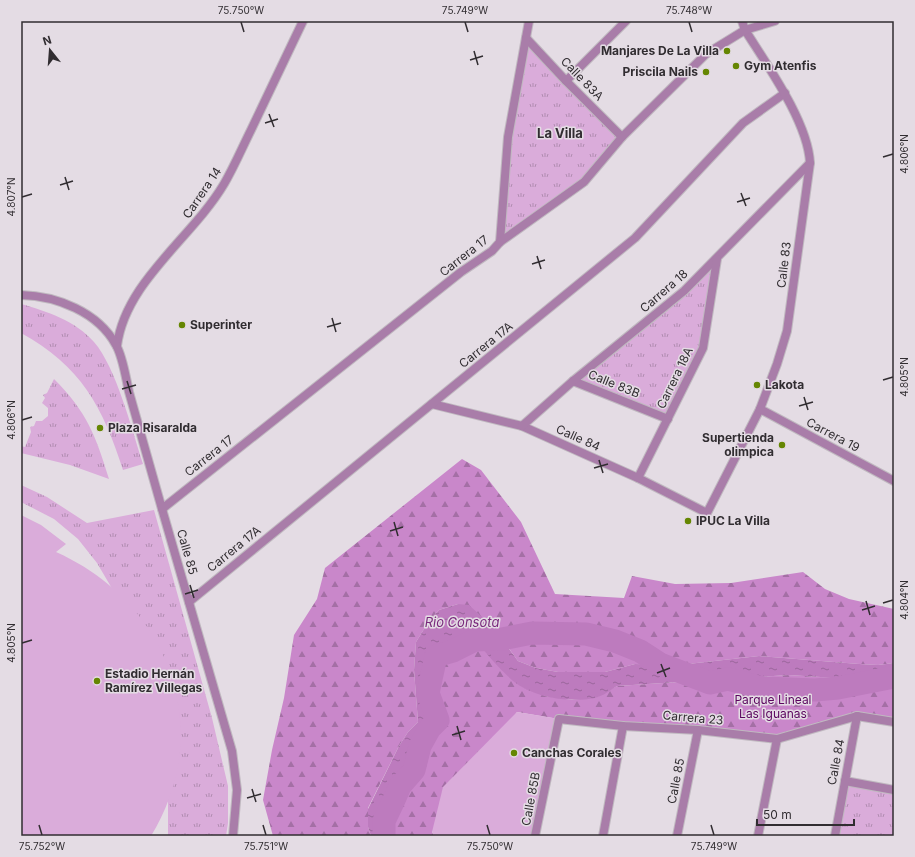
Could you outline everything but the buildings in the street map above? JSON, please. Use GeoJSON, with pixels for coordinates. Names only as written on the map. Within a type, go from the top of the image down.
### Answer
{"type":"FeatureCollection","features":[{"type":"Feature","properties":{"kind":"street","name":"Carrera 14"},"geometry":{"type":"LineString","coordinates":[[117,346],[120,328],[126,311],[152,272],[194,227],[225,184],[303,21]]}},
{"type":"Feature","properties":{"kind":"street"},"geometry":{"type":"LineString","coordinates":[[500,242],[508,137],[529,21]]}},
{"type":"Feature","properties":{"kind":"street"},"geometry":{"type":"LineString","coordinates":[[566,81],[626,21]]}},
{"type":"Feature","properties":{"kind":"street","name":"Calle 83"},"geometry":{"type":"LineString","coordinates":[[707,513],[760,409],[778,364],[787,331],[810,163],[810,152],[805,138],[785,94],[745,30],[742,21]]}},
{"type":"Feature","properties":{"kind":"street","name":"Carrera 17"},"geometry":{"type":"LineString","coordinates":[[162,509],[461,272],[492,251],[500,242],[584,182],[622,137],[706,54],[745,30],[775,21]]}},
{"type":"Feature","properties":{"kind":"street","name":"Calle 83A"},"geometry":{"type":"LineString","coordinates":[[526,38],[566,81],[622,137]]}},
{"type":"Feature","properties":{"kind":"street","name":"Carrera 17A"},"geometry":{"type":"LineString","coordinates":[[189,602],[635,238],[743,123],[785,94]]}},
{"type":"Feature","properties":{"kind":"street","name":"Carrera 18"},"geometry":{"type":"LineString","coordinates":[[522,426],[574,381],[684,291],[810,163]]}},
{"type":"Feature","properties":{"kind":"street","name":"Carrera 18A"},"geometry":{"type":"LineString","coordinates":[[638,478],[703,348],[716,258]]}},
{"type":"Feature","properties":{"kind":"street"},"geometry":{"type":"LineString","coordinates":[[21,296],[34,296],[54,300],[78,310],[94,320],[117,346]]}},
{"type":"Feature","properties":{"kind":"street","name":"Calle 85"},"geometry":{"type":"LineString","coordinates":[[117,346],[162,509],[232,751],[237,790],[235,834]]}},
{"type":"Feature","properties":{"kind":"street","name":"Calle 83B"},"geometry":{"type":"LineString","coordinates":[[574,381],[668,419]]}},
{"type":"Feature","properties":{"kind":"street","name":"Calle 84"},"geometry":{"type":"LineString","coordinates":[[432,404],[522,426],[638,478],[707,513]]}},
{"type":"Feature","properties":{"kind":"street","name":"Carrera 19"},"geometry":{"type":"LineString","coordinates":[[760,409],[894,482]]}},
{"type":"Feature","properties":{"kind":"street","name":"Calle 84"},"geometry":{"type":"LineString","coordinates":[[835,836],[857,716]]}},
{"type":"Feature","properties":{"kind":"street","name":"Carrera 23"},"geometry":{"type":"LineString","coordinates":[[559,719],[623,726],[698,730],[777,739],[857,716],[894,722]]}},
{"type":"Feature","properties":{"kind":"street","name":"Calle 85B"},"geometry":{"type":"LineString","coordinates":[[535,836],[559,719]]}},
{"type":"Feature","properties":{"kind":"street"},"geometry":{"type":"LineString","coordinates":[[603,836],[623,726]]}},
{"type":"Feature","properties":{"kind":"street","name":"Calle 85"},"geometry":{"type":"LineString","coordinates":[[677,836],[698,730]]}},
{"type":"Feature","properties":{"kind":"street"},"geometry":{"type":"LineString","coordinates":[[758,836],[777,739]]}},
{"type":"Feature","properties":{"kind":"street"},"geometry":{"type":"LineString","coordinates":[[845,781],[894,790]]}},
{"type":"Feature","properties":{"kind":"green space"},"geometry":{"type":"Polygon","coordinates":[[[526,38],[622,137],[584,182],[500,242],[508,137],[526,38]]]}},
{"type":"Feature","properties":{"kind":"green space"},"geometry":{"type":"Polygon","coordinates":[[[717,259],[707,330],[668,419],[573,381],[717,259]]]}},
{"type":"Feature","properties":{"kind":"green space"},"geometry":{"type":"Polygon","coordinates":[[[21,304],[40,310],[70,323],[79,328],[94,342],[102,353],[109,367],[123,400],[143,464],[123,470],[107,427],[87,390],[59,359],[21,333],[21,304]]]}},
{"type":"Feature","properties":{"kind":"green space"},"geometry":{"type":"Polygon","coordinates":[[[54,379],[75,402],[89,425],[100,450],[109,479],[70,465],[21,453],[21,446],[25,447],[31,432],[30,427],[34,426],[36,421],[42,421],[48,416],[48,408],[42,403],[45,398],[43,395],[47,393],[54,379]]]}},
{"type":"Feature","properties":{"kind":"green space"},"geometry":{"type":"Polygon","coordinates":[[[462,459],[481,470],[521,522],[555,594],[624,598],[632,576],[675,584],[731,583],[803,572],[825,589],[849,599],[894,609],[894,663],[878,665],[759,656],[679,665],[635,664],[605,672],[558,672],[536,668],[518,661],[502,639],[458,604],[439,610],[429,621],[416,642],[414,670],[418,722],[408,732],[399,746],[368,808],[368,827],[371,836],[273,836],[263,800],[272,750],[284,698],[294,635],[317,599],[325,568],[462,459]]]}},
{"type":"Feature","properties":{"kind":"green space"},"geometry":{"type":"Polygon","coordinates":[[[21,485],[47,497],[87,523],[154,510],[212,718],[228,786],[228,823],[226,836],[168,836],[168,774],[117,597],[97,563],[78,539],[54,519],[21,502],[21,485]]]}},
{"type":"Feature","properties":{"kind":"green space","name":"Estadio Hernán Ramírez Villegas"},"geometry":{"type":"Polygon","coordinates":[[[21,515],[41,525],[66,544],[56,552],[95,574],[127,602],[153,635],[170,672],[179,712],[180,753],[170,795],[151,836],[21,836],[21,515]]]}},
{"type":"Feature","properties":{"kind":"green space","name":"Parque Lineal Las Iguanas"},"geometry":{"type":"Polygon","coordinates":[[[456,639],[475,640],[484,650],[545,696],[572,700],[597,697],[617,686],[788,675],[837,678],[894,684],[894,722],[857,716],[777,739],[559,719],[517,712],[432,832],[434,836],[393,836],[394,800],[420,746],[444,708],[434,678],[434,660],[438,652],[445,645],[456,639]]]}},
{"type":"Feature","properties":{"kind":"green space","name":"Canchas Corales"},"geometry":{"type":"Polygon","coordinates":[[[517,712],[559,719],[535,836],[434,836],[432,832],[443,787],[517,712]]]}},
{"type":"Feature","properties":{"kind":"green space"},"geometry":{"type":"Polygon","coordinates":[[[845,781],[894,790],[894,836],[835,836],[845,781]]]}},
{"type":"Feature","properties":{"kind":"water","name":"Rio Consota"},"geometry":{"type":"Polygon","coordinates":[[[458,604],[469,605],[492,626],[518,661],[536,668],[558,672],[605,672],[635,664],[679,665],[759,656],[878,665],[894,663],[894,684],[788,675],[617,686],[595,698],[574,700],[552,698],[531,692],[513,681],[503,672],[475,640],[456,639],[443,645],[436,656],[432,671],[444,708],[420,746],[394,800],[393,836],[371,836],[368,827],[368,809],[399,746],[408,732],[418,722],[414,670],[416,642],[429,621],[439,610],[458,604]]]}},
{"type":"Feature","properties":{"kind":"waterway"},"geometry":{"type":"LineString","coordinates":[[384,836],[384,821],[400,786],[414,770],[420,746],[430,728],[438,720],[428,693],[436,656],[453,651],[475,640],[502,639],[532,633],[586,634],[615,641],[640,651],[660,664],[710,683],[728,679],[763,688],[815,690],[838,688],[894,677]]}},
{"type":"Feature","properties":{"kind":"place","name":"Manjares De La Villa"},"geometry":{"type":"Point","coordinates":[727,51]}},
{"type":"Feature","properties":{"kind":"place","name":"Gym Atenfis"},"geometry":{"type":"Point","coordinates":[736,66]}},
{"type":"Feature","properties":{"kind":"place","name":"Priscila Nails"},"geometry":{"type":"Point","coordinates":[706,72]}},
{"type":"Feature","properties":{"kind":"place","name":"Superinter"},"geometry":{"type":"Point","coordinates":[182,325]}},
{"type":"Feature","properties":{"kind":"place","name":"Lakota"},"geometry":{"type":"Point","coordinates":[757,385]}},
{"type":"Feature","properties":{"kind":"place","name":"Plaza Risaralda"},"geometry":{"type":"Point","coordinates":[100,428]}},
{"type":"Feature","properties":{"kind":"place","name":"Supertienda olimpica"},"geometry":{"type":"Point","coordinates":[782,445]}},
{"type":"Feature","properties":{"kind":"place","name":"IPUC La Villa"},"geometry":{"type":"Point","coordinates":[688,521]}},
{"type":"Feature","properties":{"kind":"place","name":"Estadio Hernán Ramírez Villegas"},"geometry":{"type":"Point","coordinates":[97,681]}},
{"type":"Feature","properties":{"kind":"place","name":"Canchas Corales"},"geometry":{"type":"Point","coordinates":[514,753]}},
{"type":"Feature","properties":{"kind":"district","name":"La Villa"},"geometry":{"type":"Point","coordinates":[560,133]}}]}
